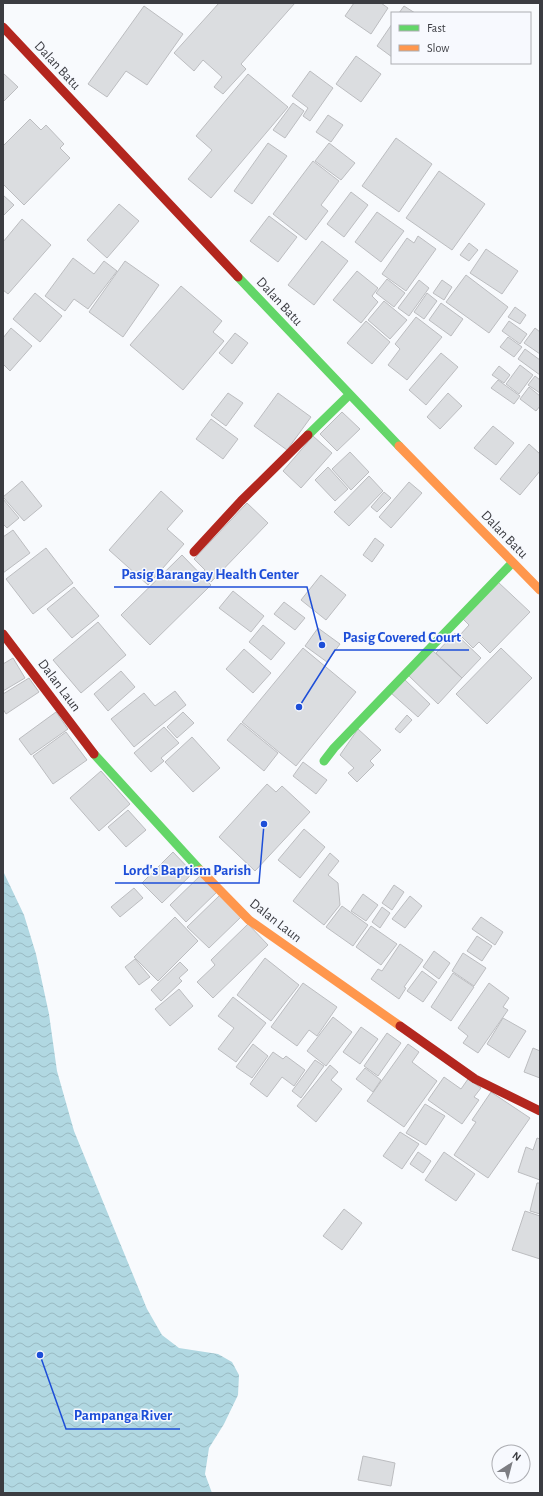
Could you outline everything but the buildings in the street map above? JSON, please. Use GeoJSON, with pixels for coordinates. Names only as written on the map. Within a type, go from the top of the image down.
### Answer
{"type":"FeatureCollection","features":[{"type":"Feature","properties":{"kind":"street","name":"Dalan Batu"},"geometry":{"type":"LineString","coordinates":[[3,27],[349,395],[540,590]]}},
{"type":"Feature","properties":{"kind":"street"},"geometry":{"type":"LineString","coordinates":[[194,552],[241,502],[349,395]]}},
{"type":"Feature","properties":{"kind":"street"},"geometry":{"type":"LineString","coordinates":[[324,761],[334,748],[512,563]]}},
{"type":"Feature","properties":{"kind":"street","name":"Dalan Laun"},"geometry":{"type":"LineString","coordinates":[[3,634],[96,756],[178,846],[249,920],[475,1079],[540,1111]]}},
{"type":"Feature","properties":{"kind":"water"},"geometry":{"type":"Polygon","coordinates":[[[3,871],[24,915],[36,954],[49,1014],[57,1071],[74,1131],[147,1309],[162,1335],[179,1348],[218,1354],[232,1362],[239,1375],[238,1395],[224,1424],[209,1448],[205,1474],[212,1493],[3,1493],[3,871]]]}},
{"type":"Feature","properties":{"kind":"traffic: fast"},"geometry":{"type":"LineString","coordinates":[[238,277],[399,446]]}},
{"type":"Feature","properties":{"kind":"traffic: fast"},"geometry":{"type":"LineString","coordinates":[[308,435],[349,395]]}},
{"type":"Feature","properties":{"kind":"traffic: fast"},"geometry":{"type":"LineString","coordinates":[[324,761],[334,748],[512,563]]}},
{"type":"Feature","properties":{"kind":"traffic: fast"},"geometry":{"type":"LineString","coordinates":[[94,754],[200,870]]}},
{"type":"Feature","properties":{"kind":"traffic: slow"},"geometry":{"type":"LineString","coordinates":[[399,446],[540,590]]}},
{"type":"Feature","properties":{"kind":"traffic: slow"},"geometry":{"type":"LineString","coordinates":[[200,870],[249,920],[400,1026]]}},
{"type":"Feature","properties":{"kind":"traffic: jam"},"geometry":{"type":"LineString","coordinates":[[3,27],[238,277]]}},
{"type":"Feature","properties":{"kind":"traffic: jam"},"geometry":{"type":"LineString","coordinates":[[194,552],[241,501],[308,435]]}},
{"type":"Feature","properties":{"kind":"traffic: jam"},"geometry":{"type":"LineString","coordinates":[[3,634],[94,754]]}},
{"type":"Feature","properties":{"kind":"traffic: jam"},"geometry":{"type":"LineString","coordinates":[[400,1026],[475,1079],[540,1111]]}},
{"type":"Feature","properties":{"kind":"place","name":"Pasig Barangay Health Center"},"geometry":{"type":"Point","coordinates":[322,645]}},
{"type":"Feature","properties":{"kind":"place","name":"Pasig Covered Court"},"geometry":{"type":"Point","coordinates":[299,707]}},
{"type":"Feature","properties":{"kind":"place","name":"Lord's Baptism Parish"},"geometry":{"type":"Point","coordinates":[264,824]}},
{"type":"Feature","properties":{"kind":"place","name":"Pampanga River"},"geometry":{"type":"Point","coordinates":[40,1355]}}]}
